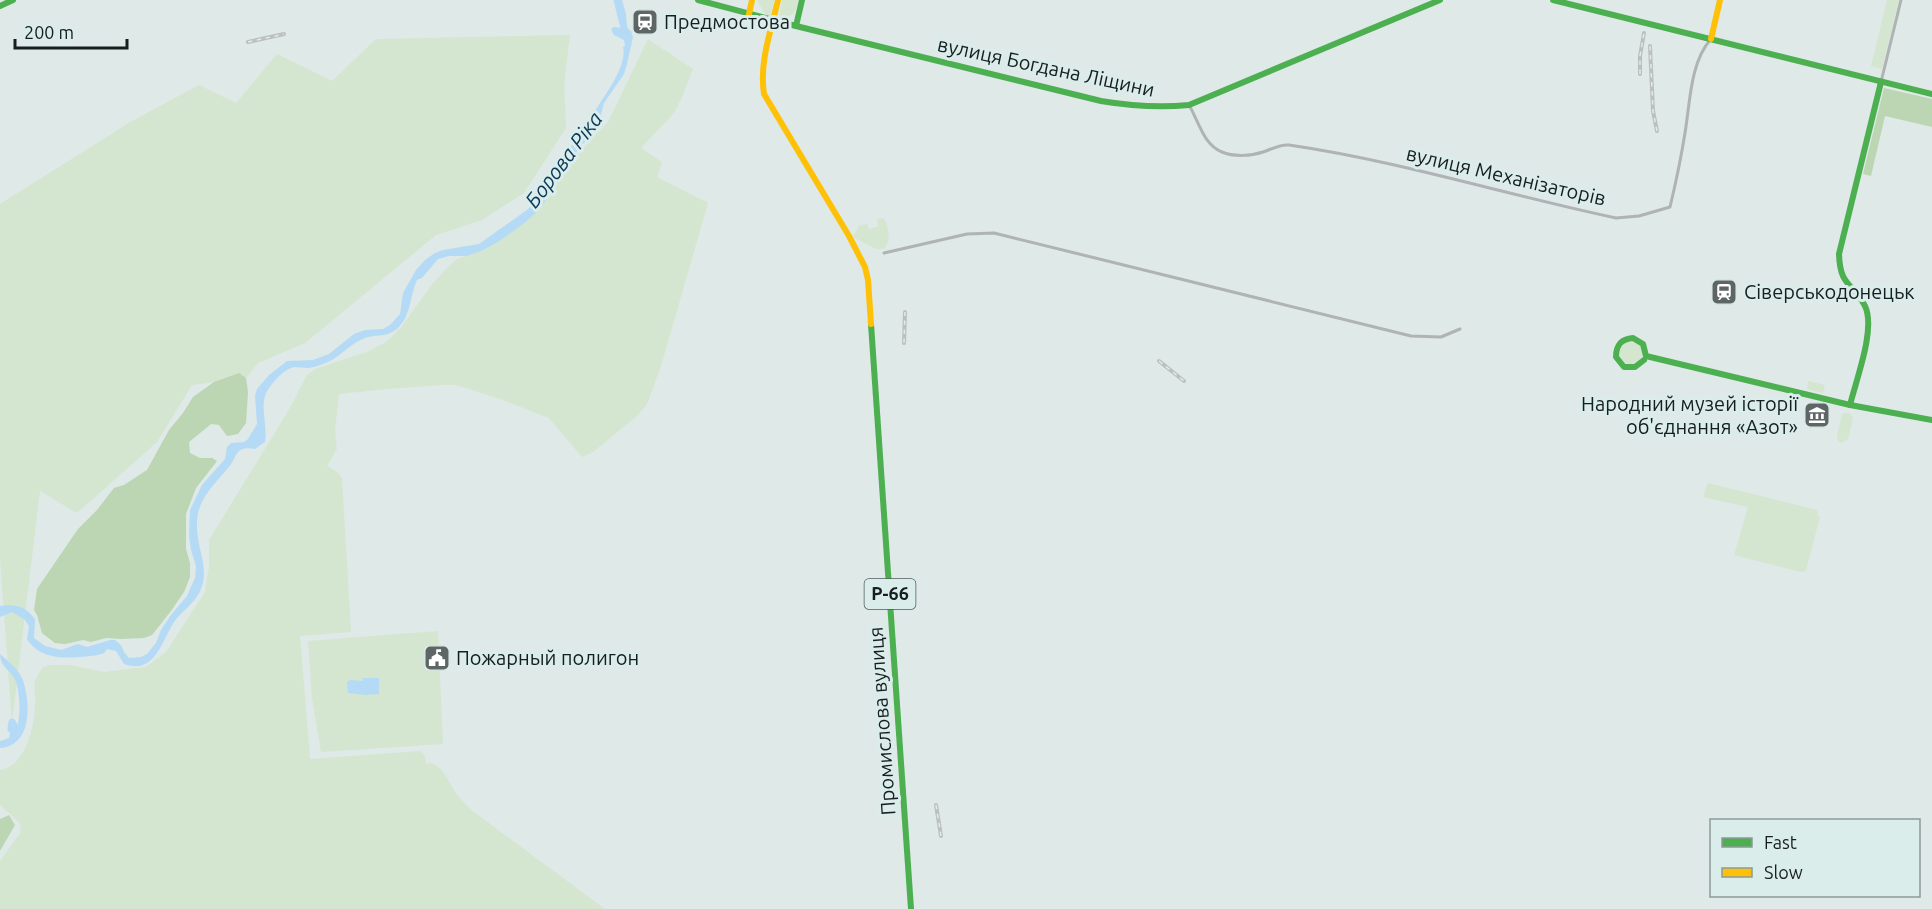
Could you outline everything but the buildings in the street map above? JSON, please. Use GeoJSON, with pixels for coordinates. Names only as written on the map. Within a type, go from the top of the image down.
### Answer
{"type":"FeatureCollection","features":[{"type":"Feature","properties":{"kind":"main road"},"geometry":{"type":"LineString","coordinates":[[0,6],[13,0]]}},
{"type":"Feature","properties":{"kind":"main road"},"geometry":{"type":"LineString","coordinates":[[698,0],[749,14],[752,0]]}},
{"type":"Feature","properties":{"kind":"main road","name":"Промислова вулиця"},"geometry":{"type":"LineString","coordinates":[[778,0],[762,69],[764,94],[862,259],[868,280],[912,909]]}},
{"type":"Feature","properties":{"kind":"main road"},"geometry":{"type":"LineString","coordinates":[[796,26],[802,0]]}},
{"type":"Feature","properties":{"kind":"main road","name":"вулиця Богдана Ліщини"},"geometry":{"type":"LineString","coordinates":[[749,14],[1113,102],[1155,108],[1189,105],[1440,0]]}},
{"type":"Feature","properties":{"kind":"main road"},"geometry":{"type":"LineString","coordinates":[[1553,0],[1932,94]]}},
{"type":"Feature","properties":{"kind":"main road"},"geometry":{"type":"LineString","coordinates":[[1711,39],[1720,0]]}},
{"type":"Feature","properties":{"kind":"main road"},"geometry":{"type":"LineString","coordinates":[[1850,405],[1869,322],[1864,306],[1841,279],[1838,268],[1839,254],[1881,82]]}},
{"type":"Feature","properties":{"kind":"main road"},"geometry":{"type":"LineString","coordinates":[[1645,358],[1645,348],[1636,339],[1625,339],[1617,348],[1616,357],[1624,366],[1635,367],[1645,358],[1655,358],[1850,405],[1932,420]]}},
{"type":"Feature","properties":{"kind":"street"},"geometry":{"type":"LineString","coordinates":[[1881,82],[1901,0]]}},
{"type":"Feature","properties":{"kind":"street","name":"вулиця Механізаторів"},"geometry":{"type":"LineString","coordinates":[[1189,105],[1205,138],[1225,153],[1245,155],[1285,144],[1355,156],[1616,218],[1639,216],[1670,207],[1694,76],[1705,45],[1711,39]]}},
{"type":"Feature","properties":{"kind":"street"},"geometry":{"type":"LineString","coordinates":[[884,253],[967,234],[994,233],[1411,336],[1441,337],[1460,330]]}},
{"type":"Feature","properties":{"kind":"green space"},"geometry":{"type":"Polygon","coordinates":[[[757,0],[774,0],[770,17],[765,14],[757,0]]]}},
{"type":"Feature","properties":{"kind":"green space"},"geometry":{"type":"Polygon","coordinates":[[[782,0],[799,0],[793,14],[779,18],[782,0]]]}},
{"type":"Feature","properties":{"kind":"green space"},"geometry":{"type":"Polygon","coordinates":[[[1887,0],[1899,0],[1882,69],[1871,66],[1887,0]]]}},
{"type":"Feature","properties":{"kind":"green space"},"geometry":{"type":"Polygon","coordinates":[[[570,35],[564,84],[566,128],[524,193],[482,220],[436,235],[305,343],[258,363],[246,378],[239,373],[214,382],[192,385],[157,442],[77,513],[40,491],[12,722],[0,559],[0,204],[132,121],[199,85],[236,103],[277,54],[332,81],[376,39],[570,35]]]}},
{"type":"Feature","properties":{"kind":"green space"},"geometry":{"type":"Polygon","coordinates":[[[648,39],[693,69],[674,113],[641,148],[662,162],[657,177],[708,203],[661,366],[647,404],[638,415],[593,452],[582,457],[549,418],[466,388],[444,385],[339,394],[335,431],[337,449],[327,466],[342,478],[351,632],[300,636],[310,759],[421,751],[426,764],[432,763],[442,770],[457,795],[470,809],[605,909],[0,909],[0,861],[21,832],[20,823],[0,805],[0,770],[16,761],[27,744],[35,712],[35,682],[43,667],[69,665],[104,672],[146,667],[166,652],[205,592],[209,567],[209,540],[290,408],[307,375],[315,369],[367,352],[386,342],[402,326],[433,283],[451,264],[457,259],[481,251],[498,242],[537,212],[545,202],[557,176],[608,122],[648,39]]]}},
{"type":"Feature","properties":{"kind":"green space"},"geometry":{"type":"Polygon","coordinates":[[[1884,88],[1932,99],[1932,127],[1885,116],[1871,176],[1863,174],[1884,88]]]}},
{"type":"Feature","properties":{"kind":"green space"},"geometry":{"type":"Polygon","coordinates":[[[883,218],[889,233],[884,249],[876,249],[853,237],[859,226],[867,224],[869,229],[879,226],[877,219],[883,218]]]}},
{"type":"Feature","properties":{"kind":"green space"},"geometry":{"type":"Polygon","coordinates":[[[1631,341],[1640,344],[1643,353],[1640,362],[1631,365],[1622,362],[1619,353],[1622,344],[1631,341]]]}},
{"type":"Feature","properties":{"kind":"green space"},"geometry":{"type":"Polygon","coordinates":[[[239,373],[246,378],[248,392],[246,423],[238,434],[227,436],[219,425],[211,424],[189,442],[190,453],[200,458],[212,458],[217,461],[196,488],[186,514],[186,549],[190,563],[190,577],[184,592],[152,635],[144,638],[106,638],[91,642],[83,640],[65,644],[55,643],[42,633],[34,610],[37,589],[78,529],[114,488],[124,485],[147,470],[169,430],[193,397],[214,382],[239,373]]]}},
{"type":"Feature","properties":{"kind":"green space"},"geometry":{"type":"Polygon","coordinates":[[[1808,381],[1825,385],[1823,393],[1807,389],[1808,381]]]}},
{"type":"Feature","properties":{"kind":"green space"},"geometry":{"type":"Polygon","coordinates":[[[1850,413],[1853,418],[1848,439],[1842,443],[1838,441],[1837,436],[1842,414],[1850,413]]]}},
{"type":"Feature","properties":{"kind":"green space"},"geometry":{"type":"Polygon","coordinates":[[[1708,483],[1817,510],[1820,516],[1806,571],[1801,572],[1734,555],[1748,507],[1703,497],[1708,483]]]}},
{"type":"Feature","properties":{"kind":"green space"},"geometry":{"type":"Polygon","coordinates":[[[438,631],[443,744],[321,752],[312,698],[308,641],[438,631]]]}},
{"type":"Feature","properties":{"kind":"green space"},"geometry":{"type":"Polygon","coordinates":[[[9,815],[15,825],[0,851],[0,819],[9,815]]]}},
{"type":"Feature","properties":{"kind":"water"},"geometry":{"type":"Polygon","coordinates":[[[614,0],[622,0],[627,28],[633,37],[624,74],[604,103],[601,115],[594,113],[618,72],[624,55],[624,40],[614,35],[611,29],[621,28],[624,22],[614,0]]]}},
{"type":"Feature","properties":{"kind":"water"},"geometry":{"type":"Polygon","coordinates":[[[590,115],[604,119],[604,124],[581,145],[572,160],[557,176],[545,202],[523,224],[481,251],[467,256],[449,256],[438,259],[422,278],[417,280],[406,316],[394,331],[360,340],[335,358],[322,364],[308,368],[290,368],[272,384],[267,391],[264,403],[265,442],[255,449],[240,450],[201,504],[197,523],[204,572],[200,591],[195,600],[177,618],[151,660],[144,665],[124,664],[116,651],[107,649],[98,655],[69,658],[49,655],[33,647],[27,639],[29,626],[25,620],[12,612],[0,617],[0,606],[11,605],[28,611],[35,619],[34,638],[45,646],[61,650],[78,644],[87,647],[115,640],[129,658],[147,654],[156,643],[171,615],[187,596],[195,578],[196,566],[189,536],[190,510],[202,485],[225,459],[227,447],[231,443],[244,442],[248,439],[257,424],[255,396],[257,389],[269,375],[287,361],[313,360],[329,354],[354,334],[365,330],[383,329],[390,325],[400,314],[403,293],[416,270],[425,260],[443,250],[479,244],[527,210],[536,200],[553,168],[588,125],[590,115]]]}},
{"type":"Feature","properties":{"kind":"water"},"geometry":{"type":"Polygon","coordinates":[[[0,654],[22,678],[28,710],[24,731],[19,739],[11,745],[0,748],[0,741],[9,738],[12,722],[14,732],[17,728],[20,708],[16,682],[2,663],[0,654]]]}},
{"type":"Feature","properties":{"kind":"water"},"geometry":{"type":"Polygon","coordinates":[[[362,678],[379,678],[379,694],[348,693],[347,682],[350,680],[363,681],[362,678]]]}},
{"type":"Feature","properties":{"kind":"waterway","name":"Борова Ріка"},"geometry":{"type":"LineString","coordinates":[[617,0],[625,32]]}},
{"type":"Feature","properties":{"kind":"waterway","name":"Борова Ріка"},"geometry":{"type":"LineString","coordinates":[[11,729],[12,722],[18,733],[19,729]]}},
{"type":"Feature","properties":{"kind":"railway"},"geometry":{"type":"LineString","coordinates":[[1640,74],[1644,33]]}},
{"type":"Feature","properties":{"kind":"railway"},"geometry":{"type":"LineString","coordinates":[[248,42],[284,34]]}},
{"type":"Feature","properties":{"kind":"railway"},"geometry":{"type":"LineString","coordinates":[[1650,46],[1653,111],[1657,131]]}},
{"type":"Feature","properties":{"kind":"railway"},"geometry":{"type":"LineString","coordinates":[[904,343],[905,312]]}},
{"type":"Feature","properties":{"kind":"railway"},"geometry":{"type":"LineString","coordinates":[[1159,361],[1184,381]]}},
{"type":"Feature","properties":{"kind":"railway"},"geometry":{"type":"LineString","coordinates":[[936,805],[941,836]]}},
{"type":"Feature","properties":{"kind":"traffic: fast"},"geometry":{"type":"LineString","coordinates":[[0,6],[13,0]]}},
{"type":"Feature","properties":{"kind":"traffic: fast"},"geometry":{"type":"LineString","coordinates":[[698,0],[796,26],[802,0]]}},
{"type":"Feature","properties":{"kind":"traffic: fast"},"geometry":{"type":"LineString","coordinates":[[796,26],[1101,101],[1167,106],[1189,105],[1440,0]]}},
{"type":"Feature","properties":{"kind":"traffic: fast"},"geometry":{"type":"LineString","coordinates":[[1553,0],[1932,94]]}},
{"type":"Feature","properties":{"kind":"traffic: fast"},"geometry":{"type":"LineString","coordinates":[[1850,405],[1867,341],[1868,316],[1865,306],[1842,273],[1839,254],[1881,82]]}},
{"type":"Feature","properties":{"kind":"traffic: fast"},"geometry":{"type":"LineString","coordinates":[[871,324],[911,909]]}},
{"type":"Feature","properties":{"kind":"traffic: fast"},"geometry":{"type":"LineString","coordinates":[[1644,360],[1635,367],[1624,367],[1616,357],[1618,346],[1622,341],[1633,338],[1643,344],[1646,356],[1850,405],[1932,420]]}},
{"type":"Feature","properties":{"kind":"traffic: slow"},"geometry":{"type":"LineString","coordinates":[[749,14],[752,0]]}},
{"type":"Feature","properties":{"kind":"traffic: slow"},"geometry":{"type":"LineString","coordinates":[[778,0],[764,58],[764,94],[849,236],[865,267],[871,324]]}},
{"type":"Feature","properties":{"kind":"traffic: slow"},"geometry":{"type":"LineString","coordinates":[[1711,39],[1720,0]]}},
{"type":"Feature","properties":{"kind":"place","name":"Предмостова"},"geometry":{"type":"Point","coordinates":[645,22]}},
{"type":"Feature","properties":{"kind":"place","name":"Сіверськодонецьк"},"geometry":{"type":"Point","coordinates":[1724,292]}},
{"type":"Feature","properties":{"kind":"place","name":"Народний музей історії об'єднання «Азот»"},"geometry":{"type":"Point","coordinates":[1817,415]}},
{"type":"Feature","properties":{"kind":"place","name":"Пожарный полигон"},"geometry":{"type":"Point","coordinates":[437,658]}}]}
